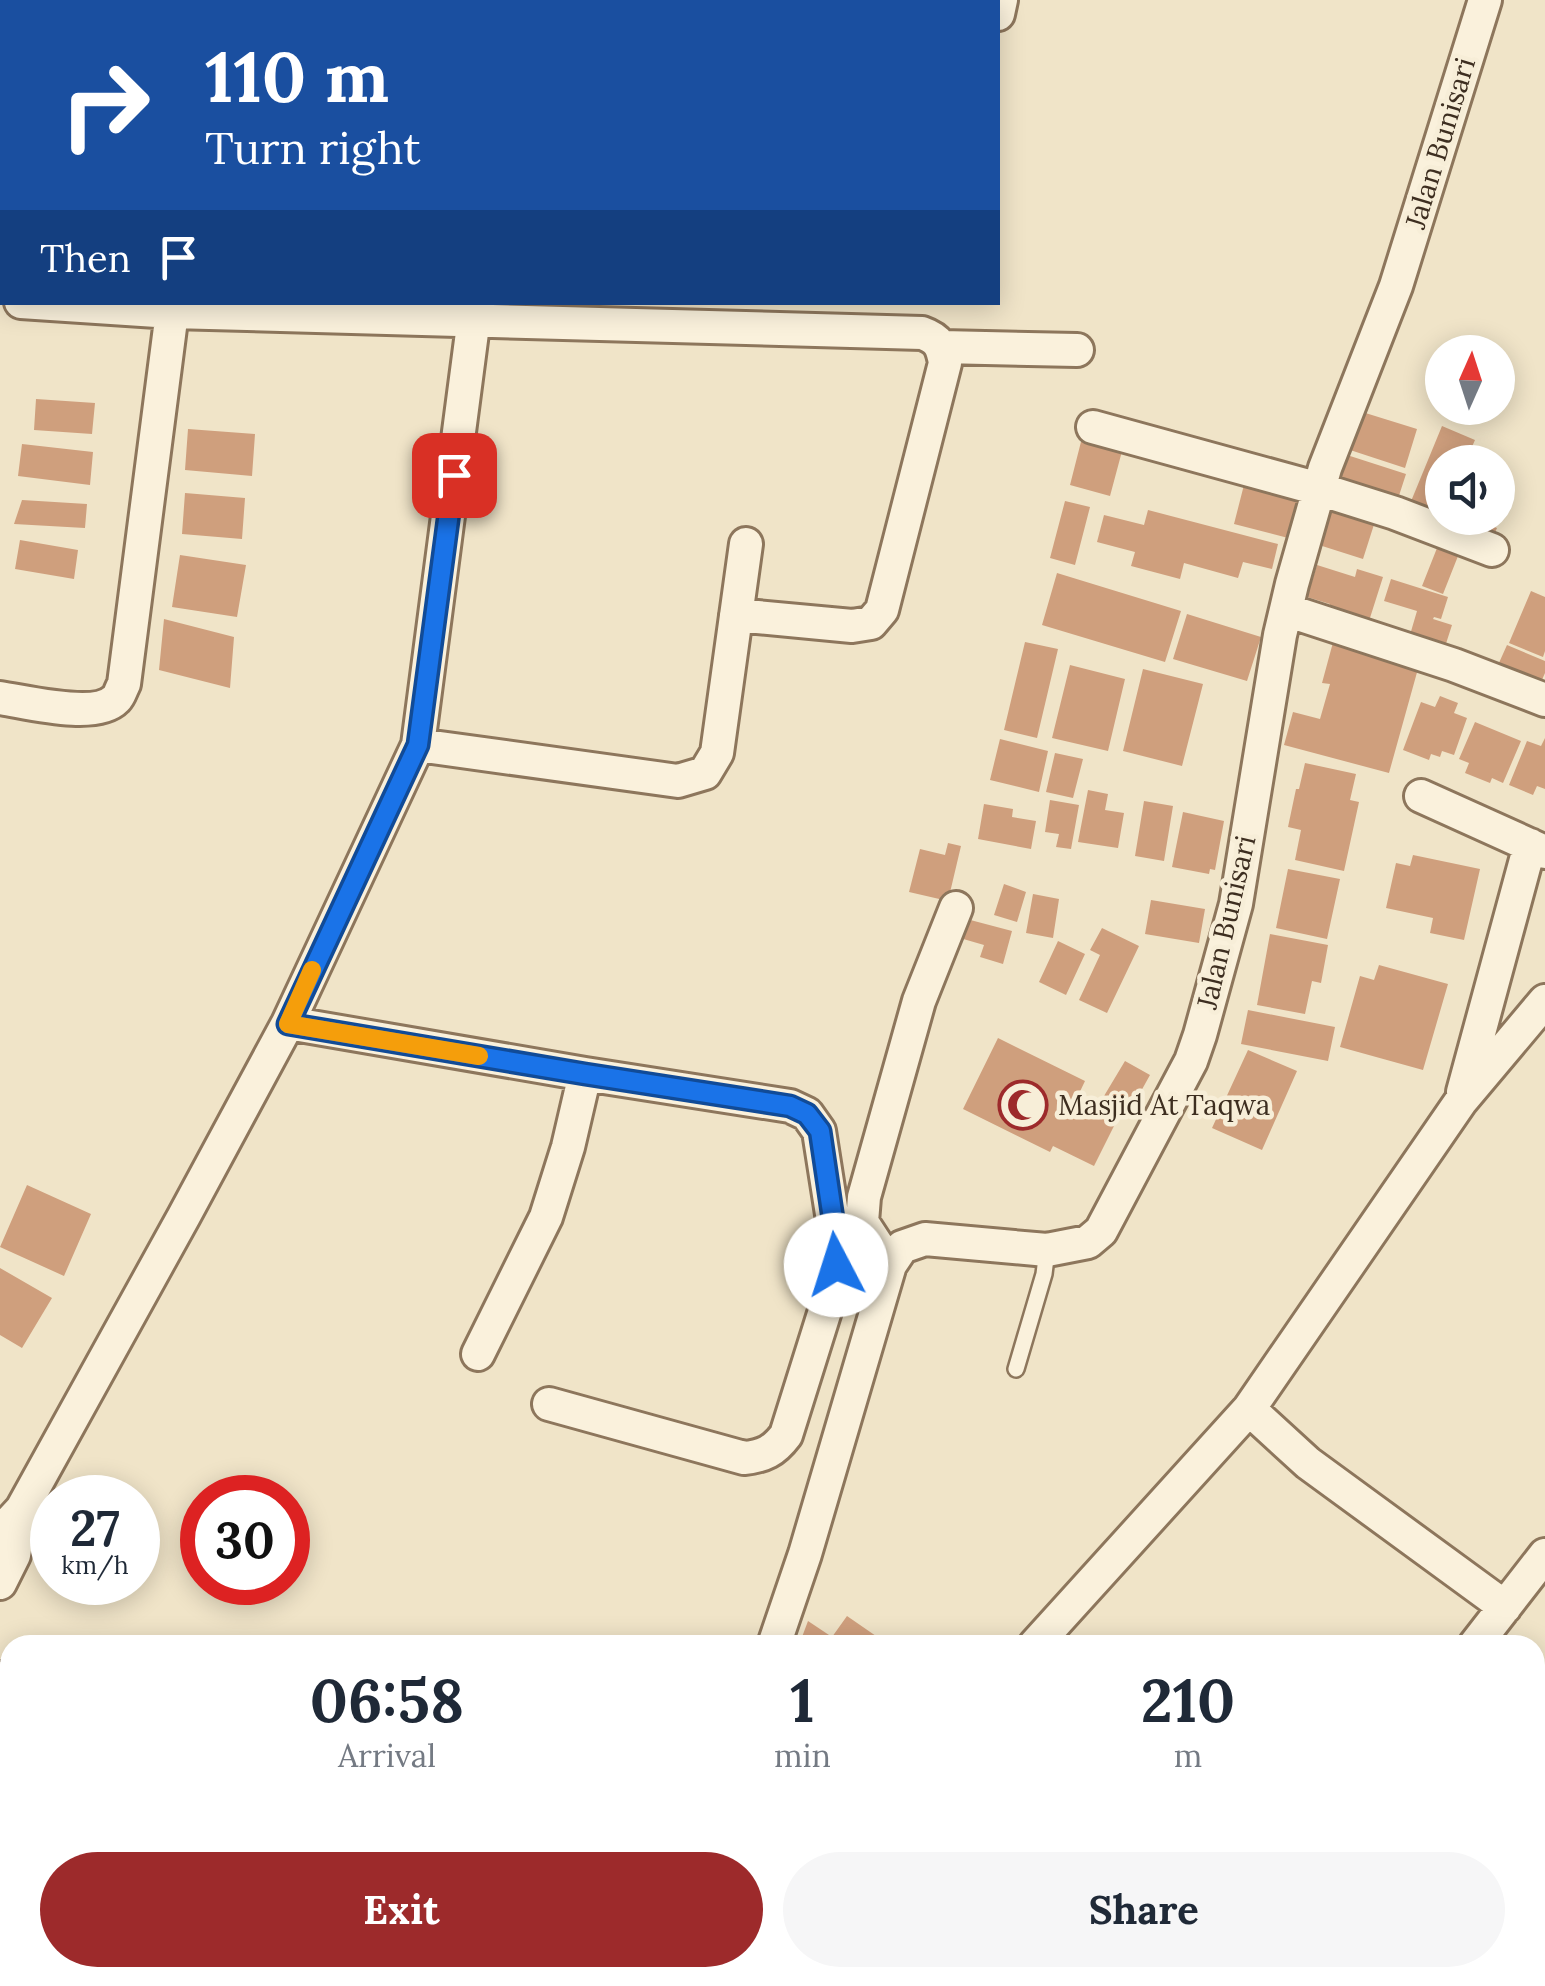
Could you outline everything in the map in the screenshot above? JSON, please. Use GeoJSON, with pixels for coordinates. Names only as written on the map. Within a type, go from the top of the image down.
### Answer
{"type":"FeatureCollection","features":[{"type":"Feature","properties":{"kind":"street","name":"Jalan Bunisari"},"geometry":{"type":"LineString","coordinates":[[890,1265],[902,1248],[925,1239],[1048,1250],[1088,1242],[1101,1230],[1191,1062],[1236,904],[1286,610],[1319,489],[1396,286],[1485,0]]}},
{"type":"Feature","properties":{"kind":"street"},"geometry":{"type":"LineString","coordinates":[[66,305],[172,312],[475,312],[922,332],[934,337],[942,347],[945,363],[882,610],[871,623],[852,626],[736,615]]}},
{"type":"Feature","properties":{"kind":"street"},"geometry":{"type":"LineString","coordinates":[[0,698],[84,710],[102,707],[116,699],[124,684],[172,312]]}},
{"type":"Feature","properties":{"kind":"street"},"geometry":{"type":"LineString","coordinates":[[0,1583],[14,1554],[11,1521],[288,1024],[418,745],[475,312]]}},
{"type":"Feature","properties":{"kind":"street"},"geometry":{"type":"LineString","coordinates":[[942,347],[1077,350]]}},
{"type":"Feature","properties":{"kind":"street"},"geometry":{"type":"LineString","coordinates":[[1093,427],[1319,489],[1492,550]]}},
{"type":"Feature","properties":{"kind":"street"},"geometry":{"type":"LineString","coordinates":[[418,745],[678,781],[705,774],[717,754],[746,544]]}},
{"type":"Feature","properties":{"kind":"street"},"geometry":{"type":"LineString","coordinates":[[1286,610],[1454,665],[1545,700]]}},
{"type":"Feature","properties":{"kind":"street"},"geometry":{"type":"LineString","coordinates":[[1421,796],[1538,848],[1461,1102]]}},
{"type":"Feature","properties":{"kind":"street"},"geometry":{"type":"LineString","coordinates":[[777,1635],[890,1265],[862,1222],[864,1197],[919,1001],[956,908]]}},
{"type":"Feature","properties":{"kind":"street"},"geometry":{"type":"LineString","coordinates":[[1044,1635],[1249,1410],[1461,1102],[1545,1002]]}},
{"type":"Feature","properties":{"kind":"street"},"geometry":{"type":"LineString","coordinates":[[288,1024],[790,1106],[807,1114],[820,1131],[837,1246],[836,1265],[786,1434],[776,1448],[762,1456],[744,1458],[550,1404]]}},
{"type":"Feature","properties":{"kind":"street"},"geometry":{"type":"LineString","coordinates":[[478,1354],[546,1218],[585,1074]]}},
{"type":"Feature","properties":{"kind":"street"},"geometry":{"type":"LineString","coordinates":[[1249,1410],[1308,1463],[1505,1608]]}},
{"type":"Feature","properties":{"kind":"street"},"geometry":{"type":"LineString","coordinates":[[1483,1635],[1545,1554]]}},
{"type":"Feature","properties":{"kind":"lane"},"geometry":{"type":"LineString","coordinates":[[1016,1369],[1048,1250]]}},
{"type":"Feature","properties":{"kind":"building"},"geometry":{"type":"Polygon","coordinates":[[[36,399],[95,403],[92,434],[34,430],[36,399]]]}},
{"type":"Feature","properties":{"kind":"building"},"geometry":{"type":"Polygon","coordinates":[[[1359,411],[1417,429],[1405,468],[1347,449],[1359,411]]]}},
{"type":"Feature","properties":{"kind":"building"},"geometry":{"type":"Polygon","coordinates":[[[1442,426],[1475,440],[1473,445],[1434,445],[1442,426]]]}},
{"type":"Feature","properties":{"kind":"building"},"geometry":{"type":"Polygon","coordinates":[[[188,429],[255,434],[252,476],[185,470],[188,429]]]}},
{"type":"Feature","properties":{"kind":"building"},"geometry":{"type":"Polygon","coordinates":[[[1084,430],[1125,440],[1110,496],[1070,485],[1084,430]]]}},
{"type":"Feature","properties":{"kind":"building"},"geometry":{"type":"Polygon","coordinates":[[[22,444],[93,452],[90,485],[18,476],[22,444]]]}},
{"type":"Feature","properties":{"kind":"building"},"geometry":{"type":"Polygon","coordinates":[[[1347,455],[1406,474],[1395,508],[1336,489],[1347,455]]]}},
{"type":"Feature","properties":{"kind":"building"},"geometry":{"type":"Polygon","coordinates":[[[1425,467],[1425,518],[1407,511],[1425,467]]]}},
{"type":"Feature","properties":{"kind":"building"},"geometry":{"type":"Polygon","coordinates":[[[1246,477],[1305,492],[1292,539],[1234,524],[1246,477]]]}},
{"type":"Feature","properties":{"kind":"building"},"geometry":{"type":"Polygon","coordinates":[[[185,493],[245,498],[242,539],[182,534],[185,493]]]}},
{"type":"Feature","properties":{"kind":"building"},"geometry":{"type":"Polygon","coordinates":[[[1334,497],[1378,512],[1363,559],[1319,545],[1334,497]]]}},
{"type":"Feature","properties":{"kind":"building"},"geometry":{"type":"Polygon","coordinates":[[[22,500],[87,504],[85,528],[14,524],[22,500]]]}},
{"type":"Feature","properties":{"kind":"building"},"geometry":{"type":"Polygon","coordinates":[[[1065,501],[1090,507],[1075,565],[1050,558],[1065,501]]]}},
{"type":"Feature","properties":{"kind":"building"},"geometry":{"type":"Polygon","coordinates":[[[1148,510],[1278,544],[1272,569],[1243,562],[1238,578],[1184,563],[1180,579],[1131,566],[1135,552],[1097,542],[1104,515],[1144,525],[1148,510]]]}},
{"type":"Feature","properties":{"kind":"building"},"geometry":{"type":"Polygon","coordinates":[[[1466,535],[1494,535],[1490,545],[1466,535]]]}},
{"type":"Feature","properties":{"kind":"building"},"geometry":{"type":"Polygon","coordinates":[[[20,540],[78,550],[74,579],[15,569],[20,540]]]}},
{"type":"Feature","properties":{"kind":"building"},"geometry":{"type":"Polygon","coordinates":[[[1439,543],[1460,551],[1443,594],[1422,586],[1439,543]]]}},
{"type":"Feature","properties":{"kind":"building"},"geometry":{"type":"Polygon","coordinates":[[[180,555],[246,565],[237,617],[172,607],[180,555]]]}},
{"type":"Feature","properties":{"kind":"building"},"geometry":{"type":"Polygon","coordinates":[[[1317,565],[1355,577],[1357,569],[1383,577],[1369,621],[1329,609],[1330,604],[1307,597],[1317,565]]]}},
{"type":"Feature","properties":{"kind":"building"},"geometry":{"type":"Polygon","coordinates":[[[1057,573],[1181,611],[1165,662],[1042,625],[1057,573]]]}},
{"type":"Feature","properties":{"kind":"building"},"geometry":{"type":"Polygon","coordinates":[[[1391,579],[1448,597],[1441,619],[1433,619],[1452,625],[1442,656],[1407,645],[1417,611],[1384,601],[1391,579]]]}},
{"type":"Feature","properties":{"kind":"building"},"geometry":{"type":"Polygon","coordinates":[[[1531,591],[1545,597],[1543,657],[1509,643],[1531,591]]]}},
{"type":"Feature","properties":{"kind":"building"},"geometry":{"type":"Polygon","coordinates":[[[1187,614],[1261,637],[1247,681],[1173,659],[1187,614]]]}},
{"type":"Feature","properties":{"kind":"building"},"geometry":{"type":"Polygon","coordinates":[[[164,619],[234,637],[230,688],[159,670],[164,619]]]}},
{"type":"Feature","properties":{"kind":"building"},"geometry":{"type":"Polygon","coordinates":[[[1335,635],[1421,658],[1389,773],[1284,745],[1293,712],[1320,719],[1330,684],[1322,683],[1335,635]]]}},
{"type":"Feature","properties":{"kind":"building"},"geometry":{"type":"Polygon","coordinates":[[[1025,642],[1058,649],[1037,738],[1004,730],[1025,642]]]}},
{"type":"Feature","properties":{"kind":"building"},"geometry":{"type":"Polygon","coordinates":[[[1507,645],[1545,661],[1545,673],[1537,691],[1494,674],[1507,645]]]}},
{"type":"Feature","properties":{"kind":"building"},"geometry":{"type":"Polygon","coordinates":[[[1070,665],[1125,679],[1108,751],[1052,738],[1070,665]]]}},
{"type":"Feature","properties":{"kind":"building"},"geometry":{"type":"Polygon","coordinates":[[[1143,669],[1203,684],[1182,766],[1123,751],[1143,669]]]}},
{"type":"Feature","properties":{"kind":"building"},"geometry":{"type":"Polygon","coordinates":[[[1440,696],[1458,703],[1454,713],[1467,718],[1454,755],[1442,751],[1440,757],[1431,754],[1429,760],[1403,750],[1421,702],[1435,707],[1440,696]]]}},
{"type":"Feature","properties":{"kind":"building"},"geometry":{"type":"Polygon","coordinates":[[[1475,722],[1521,741],[1503,783],[1492,778],[1490,783],[1465,773],[1469,763],[1459,759],[1475,722]]]}},
{"type":"Feature","properties":{"kind":"building"},"geometry":{"type":"Polygon","coordinates":[[[1545,738],[1545,789],[1537,786],[1533,795],[1509,785],[1527,741],[1541,746],[1545,738]]]}},
{"type":"Feature","properties":{"kind":"building"},"geometry":{"type":"Polygon","coordinates":[[[1000,739],[1048,751],[1039,792],[990,780],[1000,739]]]}},
{"type":"Feature","properties":{"kind":"building"},"geometry":{"type":"Polygon","coordinates":[[[1055,753],[1083,759],[1073,798],[1046,792],[1055,753]]]}},
{"type":"Feature","properties":{"kind":"building"},"geometry":{"type":"Polygon","coordinates":[[[1305,763],[1356,774],[1350,800],[1359,802],[1344,871],[1295,860],[1301,830],[1288,827],[1305,763]]]}},
{"type":"Feature","properties":{"kind":"building"},"geometry":{"type":"Polygon","coordinates":[[[1088,790],[1108,794],[1105,810],[1124,813],[1118,848],[1078,842],[1088,790]]]}},
{"type":"Feature","properties":{"kind":"building"},"geometry":{"type":"Polygon","coordinates":[[[1050,800],[1079,805],[1071,849],[1056,847],[1059,834],[1045,832],[1050,800]]]}},
{"type":"Feature","properties":{"kind":"building"},"geometry":{"type":"Polygon","coordinates":[[[1144,801],[1173,806],[1164,861],[1135,856],[1144,801]]]}},
{"type":"Feature","properties":{"kind":"building"},"geometry":{"type":"Polygon","coordinates":[[[984,804],[1013,809],[1012,817],[1036,821],[1031,849],[978,839],[984,804]]]}},
{"type":"Feature","properties":{"kind":"building"},"geometry":{"type":"Polygon","coordinates":[[[1183,812],[1224,821],[1215,870],[1210,869],[1209,874],[1172,867],[1183,812]]]}},
{"type":"Feature","properties":{"kind":"building"},"geometry":{"type":"Polygon","coordinates":[[[948,843],[961,846],[948,901],[909,892],[920,849],[945,855],[948,843]]]}},
{"type":"Feature","properties":{"kind":"building"},"geometry":{"type":"Polygon","coordinates":[[[1413,855],[1480,869],[1464,940],[1430,933],[1433,918],[1386,908],[1396,863],[1410,866],[1413,855]]]}},
{"type":"Feature","properties":{"kind":"building"},"geometry":{"type":"Polygon","coordinates":[[[1288,869],[1340,879],[1327,939],[1276,928],[1288,869]]]}},
{"type":"Feature","properties":{"kind":"building"},"geometry":{"type":"Polygon","coordinates":[[[1004,884],[1026,892],[1017,922],[994,915],[1004,884]]]}},
{"type":"Feature","properties":{"kind":"building"},"geometry":{"type":"Polygon","coordinates":[[[1033,894],[1059,899],[1053,938],[1026,933],[1033,894]]]}},
{"type":"Feature","properties":{"kind":"building"},"geometry":{"type":"Polygon","coordinates":[[[1151,900],[1205,909],[1199,943],[1145,934],[1151,900]]]}},
{"type":"Feature","properties":{"kind":"building"},"geometry":{"type":"Polygon","coordinates":[[[959,917],[1012,931],[1003,964],[980,957],[984,945],[953,936],[959,917]]]}},
{"type":"Feature","properties":{"kind":"building"},"geometry":{"type":"Polygon","coordinates":[[[1102,928],[1139,946],[1107,1013],[1079,1000],[1100,955],[1090,950],[1102,928]]]}},
{"type":"Feature","properties":{"kind":"building"},"geometry":{"type":"Polygon","coordinates":[[[1270,934],[1328,945],[1321,983],[1312,981],[1305,1014],[1257,1005],[1270,934]]]}},
{"type":"Feature","properties":{"kind":"building"},"geometry":{"type":"Polygon","coordinates":[[[1058,941],[1085,954],[1066,995],[1039,982],[1058,941]]]}},
{"type":"Feature","properties":{"kind":"building"},"geometry":{"type":"Polygon","coordinates":[[[1379,965],[1448,984],[1423,1070],[1340,1047],[1360,976],[1374,980],[1379,965]]]}},
{"type":"Feature","properties":{"kind":"building"},"geometry":{"type":"Polygon","coordinates":[[[1248,1010],[1335,1027],[1328,1061],[1241,1044],[1248,1010]]]}},
{"type":"Feature","properties":{"kind":"building","name":"Masjid At Taqwa"},"geometry":{"type":"Polygon","coordinates":[[[998,1038],[1085,1081],[1075,1102],[1116,1122],[1094,1166],[1053,1146],[1050,1152],[963,1109],[998,1038]]]}},
{"type":"Feature","properties":{"kind":"building"},"geometry":{"type":"Polygon","coordinates":[[[1248,1050],[1297,1071],[1262,1150],[1212,1128],[1248,1050]]]}},
{"type":"Feature","properties":{"kind":"building"},"geometry":{"type":"Polygon","coordinates":[[[1125,1061],[1150,1075],[1130,1111],[1104,1096],[1125,1061]]]}},
{"type":"Feature","properties":{"kind":"building"},"geometry":{"type":"Polygon","coordinates":[[[27,1185],[91,1214],[64,1276],[0,1247],[27,1185]]]}},
{"type":"Feature","properties":{"kind":"building"},"geometry":{"type":"Polygon","coordinates":[[[0,1268],[52,1298],[22,1348],[0,1335],[0,1268]]]}},
{"type":"Feature","properties":{"kind":"building"},"geometry":{"type":"Polygon","coordinates":[[[847,1616],[875,1635],[833,1635],[847,1616]]]}},
{"type":"Feature","properties":{"kind":"building"},"geometry":{"type":"Polygon","coordinates":[[[808,1621],[829,1635],[803,1635],[808,1621]]]}},
{"type":"Feature","properties":{"kind":"slow traffic"},"geometry":{"type":"LineString","coordinates":[[312,970],[288,1024],[479,1056]]}},
{"type":"Feature","properties":{"kind":"place","name":"Masjid At Taqwa"},"geometry":{"type":"Point","coordinates":[1023,1105]}},
{"type":"Feature","properties":{"kind":"route"},"geometry":{"type":"LineString","coordinates":[[454,475],[418,745],[288,1024],[790,1106],[807,1114],[820,1131],[837,1246],[836,1265]]}}]}
